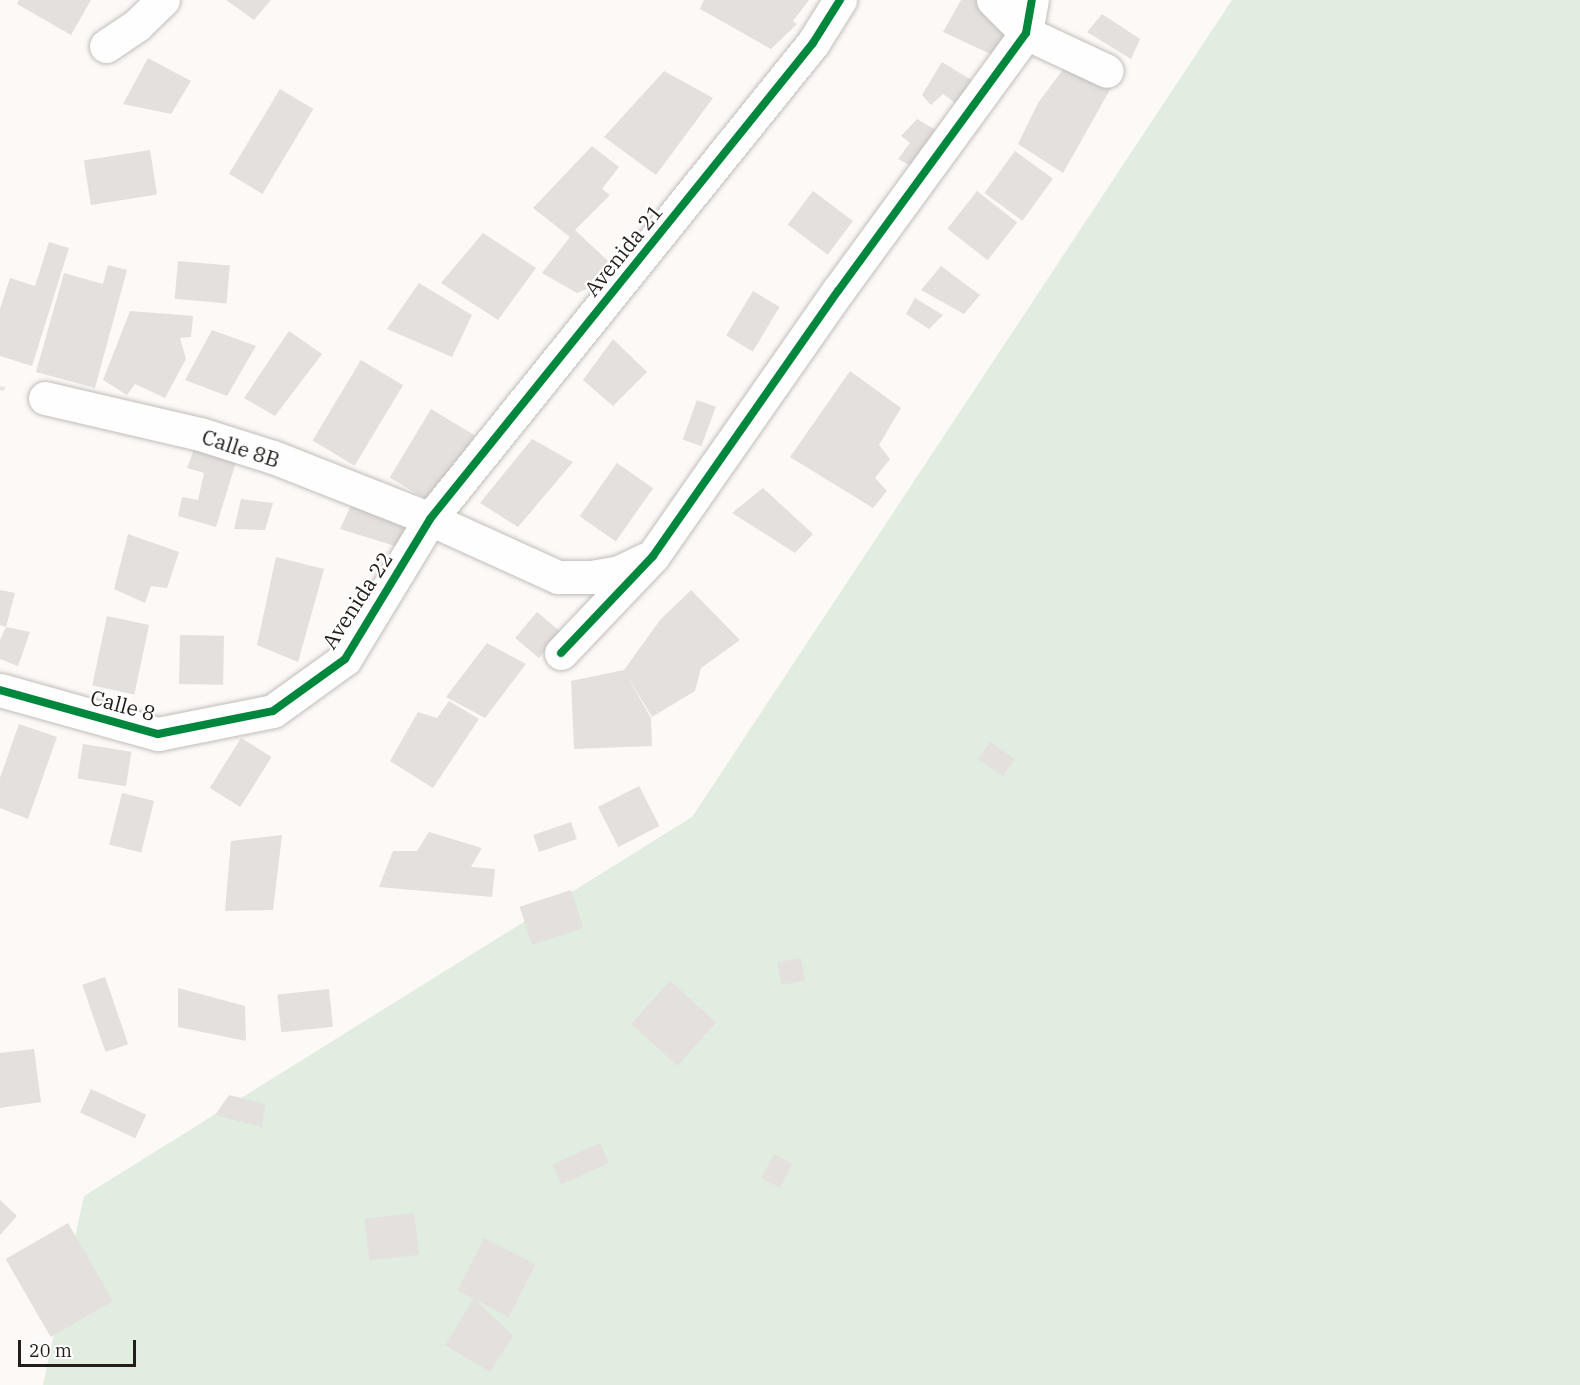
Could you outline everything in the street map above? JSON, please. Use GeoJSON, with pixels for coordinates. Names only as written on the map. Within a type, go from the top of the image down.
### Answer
{"type":"FeatureCollection","features":[{"type":"Feature","properties":{"kind":"street"},"geometry":{"type":"LineString","coordinates":[[106,46],[137,25],[163,0]]}},
{"type":"Feature","properties":{"kind":"street","name":"Avenida 21"},"geometry":{"type":"LineString","coordinates":[[430,519],[813,43],[840,0]]}},
{"type":"Feature","properties":{"kind":"street"},"geometry":{"type":"LineString","coordinates":[[993,0],[1026,33],[1107,71]]}},
{"type":"Feature","properties":{"kind":"street"},"geometry":{"type":"LineString","coordinates":[[561,653],[653,556],[838,291],[1026,33],[1032,0]]}},
{"type":"Feature","properties":{"kind":"street","name":"Calle 8B"},"geometry":{"type":"LineString","coordinates":[[45,398],[200,434],[273,457],[430,519],[558,577],[591,577],[619,572],[653,556]]}},
{"type":"Feature","properties":{"kind":"street","name":"Avenida 22"},"geometry":{"type":"LineString","coordinates":[[273,711],[345,658],[430,519]]}},
{"type":"Feature","properties":{"kind":"street","name":"Calle 8"},"geometry":{"type":"LineString","coordinates":[[0,690],[158,734],[273,711]]}},
{"type":"Feature","properties":{"kind":"green space"},"geometry":{"type":"Polygon","coordinates":[[[1232,0],[1580,0],[1580,1385],[43,1385],[84,1196],[692,817],[1232,0]]]}},
{"type":"Feature","properties":{"kind":"building"},"geometry":{"type":"Polygon","coordinates":[[[19,0],[91,0],[71,35],[17,4],[19,0]]]}},
{"type":"Feature","properties":{"kind":"building"},"geometry":{"type":"Polygon","coordinates":[[[226,0],[271,0],[254,20],[226,0]]]}},
{"type":"Feature","properties":{"kind":"building"},"geometry":{"type":"Polygon","coordinates":[[[704,0],[809,0],[793,21],[797,24],[771,49],[700,9],[704,0]]]}},
{"type":"Feature","properties":{"kind":"building"},"geometry":{"type":"Polygon","coordinates":[[[961,0],[984,0],[1011,20],[997,57],[943,32],[961,0]]]}},
{"type":"Feature","properties":{"kind":"building"},"geometry":{"type":"Polygon","coordinates":[[[1102,14],[1140,39],[1131,59],[1087,32],[1102,14]]]}},
{"type":"Feature","properties":{"kind":"building"},"geometry":{"type":"Polygon","coordinates":[[[148,58],[191,81],[171,114],[123,104],[148,58]]]}},
{"type":"Feature","properties":{"kind":"building"},"geometry":{"type":"Polygon","coordinates":[[[1070,60],[1111,88],[1063,173],[1018,144],[1038,103],[1070,60]]]}},
{"type":"Feature","properties":{"kind":"building"},"geometry":{"type":"Polygon","coordinates":[[[942,62],[978,84],[961,107],[943,94],[931,105],[922,95],[942,62]]]}},
{"type":"Feature","properties":{"kind":"building"},"geometry":{"type":"Polygon","coordinates":[[[664,71],[713,98],[656,175],[604,137],[664,71]]]}},
{"type":"Feature","properties":{"kind":"building"},"geometry":{"type":"Polygon","coordinates":[[[280,89],[313,109],[262,194],[229,174],[280,89]]]}},
{"type":"Feature","properties":{"kind":"building"},"geometry":{"type":"Polygon","coordinates":[[[917,119],[953,140],[928,175],[898,159],[910,143],[901,136],[917,119]]]}},
{"type":"Feature","properties":{"kind":"building"},"geometry":{"type":"Polygon","coordinates":[[[592,146],[619,167],[602,189],[610,195],[575,230],[622,274],[577,293],[542,273],[570,237],[533,208],[592,146]]]}},
{"type":"Feature","properties":{"kind":"building"},"geometry":{"type":"Polygon","coordinates":[[[150,150],[157,194],[91,205],[84,160],[150,150]]]}},
{"type":"Feature","properties":{"kind":"building"},"geometry":{"type":"Polygon","coordinates":[[[1015,151],[1053,179],[1022,221],[984,193],[1015,151]]]}},
{"type":"Feature","properties":{"kind":"building"},"geometry":{"type":"Polygon","coordinates":[[[813,191],[853,221],[828,255],[788,225],[813,191]]]}},
{"type":"Feature","properties":{"kind":"building"},"geometry":{"type":"Polygon","coordinates":[[[977,191],[1017,222],[988,260],[947,229],[977,191]]]}},
{"type":"Feature","properties":{"kind":"building"},"geometry":{"type":"Polygon","coordinates":[[[483,233],[536,268],[498,320],[441,283],[483,233]]]}},
{"type":"Feature","properties":{"kind":"building"},"geometry":{"type":"Polygon","coordinates":[[[49,242],[69,248],[32,366],[0,356],[0,309],[10,278],[35,286],[49,242]]]}},
{"type":"Feature","properties":{"kind":"building"},"geometry":{"type":"Polygon","coordinates":[[[178,261],[230,266],[226,303],[175,299],[178,261]]]}},
{"type":"Feature","properties":{"kind":"building"},"geometry":{"type":"Polygon","coordinates":[[[108,265],[127,270],[95,388],[36,372],[64,273],[103,284],[108,265]]]}},
{"type":"Feature","properties":{"kind":"building"},"geometry":{"type":"Polygon","coordinates":[[[941,266],[980,295],[964,314],[921,290],[941,266]]]}},
{"type":"Feature","properties":{"kind":"building"},"geometry":{"type":"Polygon","coordinates":[[[419,283],[472,315],[452,357],[387,329],[419,283]]]}},
{"type":"Feature","properties":{"kind":"building"},"geometry":{"type":"Polygon","coordinates":[[[753,291],[780,307],[753,352],[726,336],[753,291]]]}},
{"type":"Feature","properties":{"kind":"building"},"geometry":{"type":"Polygon","coordinates":[[[915,298],[943,315],[929,329],[906,314],[915,298]]]}},
{"type":"Feature","properties":{"kind":"building"},"geometry":{"type":"Polygon","coordinates":[[[130,311],[193,316],[191,337],[180,338],[186,359],[165,398],[135,384],[127,395],[103,380],[130,311]]]}},
{"type":"Feature","properties":{"kind":"building"},"geometry":{"type":"Polygon","coordinates":[[[212,330],[256,346],[227,396],[185,380],[212,330]]]}},
{"type":"Feature","properties":{"kind":"building"},"geometry":{"type":"Polygon","coordinates":[[[289,331],[322,354],[275,416],[244,398],[289,331]]]}},
{"type":"Feature","properties":{"kind":"building"},"geometry":{"type":"Polygon","coordinates":[[[613,339],[647,372],[613,406],[583,380],[613,339]]]}},
{"type":"Feature","properties":{"kind":"building"},"geometry":{"type":"Polygon","coordinates":[[[361,360],[403,385],[355,466],[313,441],[361,360]]]}},
{"type":"Feature","properties":{"kind":"building"},"geometry":{"type":"Polygon","coordinates":[[[850,371],[901,408],[879,445],[890,459],[875,478],[887,491],[873,508],[790,457],[850,371]]]}},
{"type":"Feature","properties":{"kind":"building"},"geometry":{"type":"Polygon","coordinates":[[[697,400],[716,407],[701,446],[683,439],[697,400]]]}},
{"type":"Feature","properties":{"kind":"building"},"geometry":{"type":"Polygon","coordinates":[[[431,409],[475,435],[434,504],[390,478],[431,409]]]}},
{"type":"Feature","properties":{"kind":"building"},"geometry":{"type":"Polygon","coordinates":[[[198,438],[240,449],[216,527],[178,516],[182,497],[198,500],[204,473],[187,468],[198,438]]]}},
{"type":"Feature","properties":{"kind":"building"},"geometry":{"type":"Polygon","coordinates":[[[532,439],[573,462],[518,527],[480,503],[532,439]]]}},
{"type":"Feature","properties":{"kind":"building"},"geometry":{"type":"Polygon","coordinates":[[[617,463],[653,488],[616,541],[580,516],[617,463]]]}},
{"type":"Feature","properties":{"kind":"building"},"geometry":{"type":"Polygon","coordinates":[[[763,488],[813,534],[795,553],[732,513],[763,488]]]}},
{"type":"Feature","properties":{"kind":"building"},"geometry":{"type":"Polygon","coordinates":[[[241,499],[273,503],[265,530],[234,529],[241,499]]]}},
{"type":"Feature","properties":{"kind":"building"},"geometry":{"type":"Polygon","coordinates":[[[354,499],[413,519],[395,546],[340,529],[354,499]]]}},
{"type":"Feature","properties":{"kind":"building"},"geometry":{"type":"Polygon","coordinates":[[[128,534],[179,552],[167,588],[151,586],[145,603],[114,589],[128,534]]]}},
{"type":"Feature","properties":{"kind":"building"},"geometry":{"type":"Polygon","coordinates":[[[276,557],[324,569],[298,662],[257,645],[276,557]]]}},
{"type":"Feature","properties":{"kind":"building"},"geometry":{"type":"Polygon","coordinates":[[[0,590],[15,593],[6,627],[0,625],[0,590]]]}},
{"type":"Feature","properties":{"kind":"building"},"geometry":{"type":"Polygon","coordinates":[[[691,590],[740,640],[701,668],[695,691],[652,717],[626,674],[651,718],[652,746],[574,749],[571,681],[624,670],[660,620],[691,590]]]}},
{"type":"Feature","properties":{"kind":"building"},"geometry":{"type":"Polygon","coordinates":[[[537,612],[561,632],[539,658],[515,638],[537,612]]]}},
{"type":"Feature","properties":{"kind":"building"},"geometry":{"type":"Polygon","coordinates":[[[107,616],[149,625],[134,694],[92,685],[107,616]]]}},
{"type":"Feature","properties":{"kind":"building"},"geometry":{"type":"Polygon","coordinates":[[[6,627],[30,632],[18,666],[0,659],[0,640],[6,627]]]}},
{"type":"Feature","properties":{"kind":"building"},"geometry":{"type":"Polygon","coordinates":[[[180,635],[224,636],[223,685],[179,684],[180,635]]]}},
{"type":"Feature","properties":{"kind":"building"},"geometry":{"type":"Polygon","coordinates":[[[487,643],[526,664],[485,718],[446,697],[487,643]]]}},
{"type":"Feature","properties":{"kind":"building"},"geometry":{"type":"Polygon","coordinates":[[[449,701],[479,719],[433,788],[390,761],[418,712],[437,718],[449,701]]]}},
{"type":"Feature","properties":{"kind":"building"},"geometry":{"type":"Polygon","coordinates":[[[19,724],[57,737],[28,819],[0,808],[0,778],[19,724]]]}},
{"type":"Feature","properties":{"kind":"building"},"geometry":{"type":"Polygon","coordinates":[[[241,738],[272,757],[240,807],[210,788],[241,738]]]}},
{"type":"Feature","properties":{"kind":"building"},"geometry":{"type":"Polygon","coordinates":[[[990,742],[1015,759],[1003,776],[978,759],[990,742]]]}},
{"type":"Feature","properties":{"kind":"building"},"geometry":{"type":"Polygon","coordinates":[[[83,744],[131,752],[126,786],[78,779],[83,744]]]}},
{"type":"Feature","properties":{"kind":"building"},"geometry":{"type":"Polygon","coordinates":[[[639,786],[659,826],[618,847],[598,807],[639,786]]]}},
{"type":"Feature","properties":{"kind":"building"},"geometry":{"type":"Polygon","coordinates":[[[122,793],[154,801],[141,852],[109,844],[122,793]]]}},
{"type":"Feature","properties":{"kind":"building"},"geometry":{"type":"Polygon","coordinates":[[[571,822],[577,839],[539,852],[533,835],[571,822]]]}},
{"type":"Feature","properties":{"kind":"building"},"geometry":{"type":"Polygon","coordinates":[[[429,832],[482,848],[471,867],[495,869],[492,897],[379,887],[393,851],[417,851],[429,832]]]}},
{"type":"Feature","properties":{"kind":"building"},"geometry":{"type":"Polygon","coordinates":[[[282,835],[273,910],[225,911],[231,841],[282,835]]]}},
{"type":"Feature","properties":{"kind":"building"},"geometry":{"type":"Polygon","coordinates":[[[571,890],[583,928],[532,945],[520,907],[571,890]]]}},
{"type":"Feature","properties":{"kind":"building"},"geometry":{"type":"Polygon","coordinates":[[[801,958],[805,981],[781,985],[777,962],[801,958]]]}},
{"type":"Feature","properties":{"kind":"building"},"geometry":{"type":"Polygon","coordinates":[[[105,977],[128,1044],[105,1052],[82,985],[105,977]]]}},
{"type":"Feature","properties":{"kind":"building"},"geometry":{"type":"Polygon","coordinates":[[[670,981],[716,1022],[677,1066],[631,1024],[670,981]]]}},
{"type":"Feature","properties":{"kind":"building"},"geometry":{"type":"Polygon","coordinates":[[[178,988],[245,1006],[246,1041],[178,1027],[178,988]]]}},
{"type":"Feature","properties":{"kind":"building"},"geometry":{"type":"Polygon","coordinates":[[[329,989],[333,1027],[281,1032],[277,994],[329,989]]]}},
{"type":"Feature","properties":{"kind":"building"},"geometry":{"type":"Polygon","coordinates":[[[34,1049],[41,1102],[0,1108],[0,1053],[34,1049]]]}},
{"type":"Feature","properties":{"kind":"building"},"geometry":{"type":"Polygon","coordinates":[[[91,1089],[146,1115],[135,1138],[80,1113],[91,1089]]]}},
{"type":"Feature","properties":{"kind":"building"},"geometry":{"type":"Polygon","coordinates":[[[229,1095],[265,1104],[262,1127],[215,1115],[229,1095]]]}},
{"type":"Feature","properties":{"kind":"building"},"geometry":{"type":"Polygon","coordinates":[[[600,1143],[609,1163],[561,1184],[552,1164],[600,1143]]]}},
{"type":"Feature","properties":{"kind":"building"},"geometry":{"type":"Polygon","coordinates":[[[774,1154],[793,1164],[780,1188],[761,1178],[774,1154]]]}},
{"type":"Feature","properties":{"kind":"building"},"geometry":{"type":"Polygon","coordinates":[[[0,1200],[17,1216],[0,1235],[0,1200]]]}},
{"type":"Feature","properties":{"kind":"building"},"geometry":{"type":"Polygon","coordinates":[[[414,1213],[419,1255],[369,1261],[364,1219],[414,1213]]]}},
{"type":"Feature","properties":{"kind":"building"},"geometry":{"type":"Polygon","coordinates":[[[68,1223],[113,1301],[51,1337],[6,1259],[68,1223]]]}},
{"type":"Feature","properties":{"kind":"building"},"geometry":{"type":"Polygon","coordinates":[[[484,1238],[536,1264],[509,1317],[457,1291],[484,1238]]]}},
{"type":"Feature","properties":{"kind":"building"},"geometry":{"type":"Polygon","coordinates":[[[474,1298],[513,1336],[490,1372],[445,1345],[474,1298]]]}},
{"type":"Feature","properties":{"kind":"cycle path"},"geometry":{"type":"LineString","coordinates":[[0,690],[158,734],[273,711],[345,659],[430,519],[813,43],[840,0]]}},
{"type":"Feature","properties":{"kind":"cycle path"},"geometry":{"type":"LineString","coordinates":[[561,653],[653,556],[838,291],[1026,33],[1032,0]]}}]}
